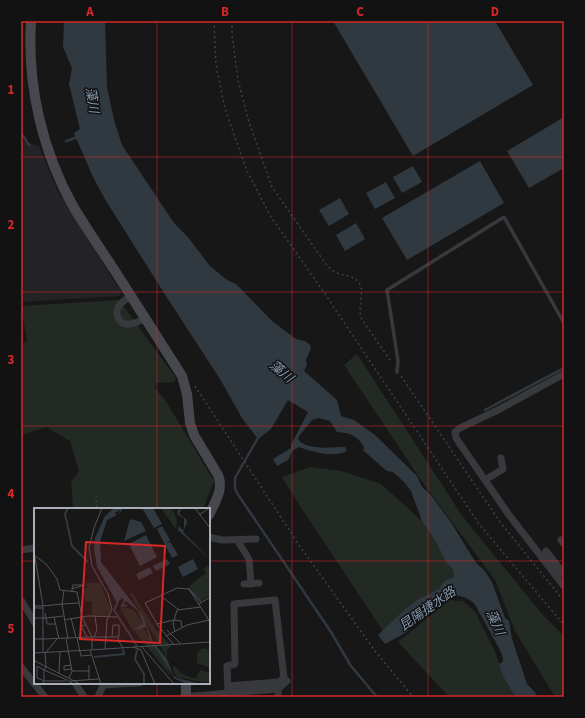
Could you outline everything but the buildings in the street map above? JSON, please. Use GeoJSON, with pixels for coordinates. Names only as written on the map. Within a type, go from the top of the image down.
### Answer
{"type":"FeatureCollection","features":[{"type":"Feature","properties":{"kind":"street"},"geometry":{"type":"LineString","coordinates":[[31,21],[30,48],[33,85],[38,116],[58,176],[74,207],[182,376],[187,394],[190,423],[194,435],[221,481],[221,489],[210,514]]}},
{"type":"Feature","properties":{"kind":"street"},"geometry":{"type":"LineString","coordinates":[[131,296],[122,302],[117,309],[117,316],[120,322],[133,324],[145,318]]}},
{"type":"Feature","properties":{"kind":"street"},"geometry":{"type":"LineString","coordinates":[[564,374],[455,432],[456,438],[509,515],[564,586]]}},
{"type":"Feature","properties":{"kind":"street"},"geometry":{"type":"LineString","coordinates":[[485,480],[503,469],[501,458]]}},
{"type":"Feature","properties":{"kind":"street"},"geometry":{"type":"LineString","coordinates":[[210,537],[222,540],[256,539]]}},
{"type":"Feature","properties":{"kind":"street"},"geometry":{"type":"LineString","coordinates":[[238,540],[249,559],[251,584]]}},
{"type":"Feature","properties":{"kind":"street"},"geometry":{"type":"LineString","coordinates":[[21,550],[34,548]]}},
{"type":"Feature","properties":{"kind":"street"},"geometry":{"type":"LineString","coordinates":[[546,551],[564,573],[558,579]]}},
{"type":"Feature","properties":{"kind":"street"},"geometry":{"type":"LineString","coordinates":[[21,600],[23,610],[34,622]]}},
{"type":"Feature","properties":{"kind":"street"},"geometry":{"type":"LineString","coordinates":[[275,600],[284,678],[288,681],[278,689],[228,690],[227,666],[235,664],[234,604],[275,600]]}},
{"type":"Feature","properties":{"kind":"street"},"geometry":{"type":"LineString","coordinates":[[21,667],[34,683]]}},
{"type":"Feature","properties":{"kind":"street"},"geometry":{"type":"LineString","coordinates":[[186,684],[185,697],[279,682],[284,678]]}},
{"type":"Feature","properties":{"kind":"street"},"geometry":{"type":"LineString","coordinates":[[35,684],[45,697]]}},
{"type":"Feature","properties":{"kind":"street"},"geometry":{"type":"LineString","coordinates":[[76,684],[84,697]]}},
{"type":"Feature","properties":{"kind":"street"},"geometry":{"type":"LineString","coordinates":[[98,697],[103,684]]}},
{"type":"Feature","properties":{"kind":"street"},"geometry":{"type":"LineString","coordinates":[[278,689],[278,697]]}},
{"type":"Feature","properties":{"kind":"lane"},"geometry":{"type":"LineString","coordinates":[[398,372],[398,361],[387,290],[504,217],[564,323]]}},
{"type":"Feature","properties":{"kind":"path"},"geometry":{"type":"LineString","coordinates":[[214,21],[216,65],[225,109],[247,172],[271,217],[341,317],[480,524],[564,625]]}},
{"type":"Feature","properties":{"kind":"path"},"geometry":{"type":"LineString","coordinates":[[232,21],[232,34],[238,80],[249,122],[272,187],[325,263],[334,272],[353,276],[359,282],[361,288],[359,312],[361,318],[500,522],[564,601]]}},
{"type":"Feature","properties":{"kind":"path"},"geometry":{"type":"LineString","coordinates":[[195,386],[299,545],[375,650],[413,697]]}},
{"type":"Feature","properties":{"kind":"path"},"geometry":{"type":"LineString","coordinates":[[96,495],[97,508]]}},
{"type":"Feature","properties":{"kind":"shaded area"},"geometry":{"type":"Polygon","coordinates":[[[21,140],[39,146],[58,192],[121,292],[120,296],[21,302],[21,140]]]}},
{"type":"Feature","properties":{"kind":"shaded area"},"geometry":{"type":"Polygon","coordinates":[[[119,300],[176,378],[174,382],[156,383],[155,389],[164,398],[214,481],[203,508],[73,508],[71,482],[79,471],[70,441],[46,427],[22,435],[21,344],[27,341],[21,306],[119,300]]]}},
{"type":"Feature","properties":{"kind":"shaded area"},"geometry":{"type":"Polygon","coordinates":[[[357,354],[463,517],[542,614],[564,636],[564,697],[555,697],[515,631],[495,580],[423,483],[344,365],[357,354]]]}},
{"type":"Feature","properties":{"kind":"shaded area"},"geometry":{"type":"Polygon","coordinates":[[[310,467],[341,471],[381,484],[422,521],[436,542],[447,564],[453,569],[454,577],[444,581],[439,589],[401,613],[383,631],[282,477],[310,467]]]}},
{"type":"Feature","properties":{"kind":"shaded area"},"geometry":{"type":"Polygon","coordinates":[[[450,600],[463,601],[476,613],[496,654],[501,671],[516,697],[449,697],[398,642],[450,600]]]}},
{"type":"Feature","properties":{"kind":"water"},"geometry":{"type":"Polygon","coordinates":[[[64,21],[105,21],[107,87],[114,120],[122,145],[174,223],[187,236],[210,266],[227,280],[236,284],[272,321],[296,339],[305,341],[310,345],[311,348],[306,360],[307,365],[304,371],[337,400],[341,416],[354,420],[375,435],[417,476],[422,487],[431,495],[450,521],[476,563],[484,570],[492,582],[505,618],[509,621],[512,639],[527,684],[535,692],[537,697],[516,697],[500,668],[499,664],[503,662],[503,658],[500,650],[474,603],[467,598],[450,596],[442,600],[432,611],[422,612],[414,620],[407,632],[385,644],[378,635],[417,600],[439,589],[444,581],[454,577],[453,569],[447,564],[436,542],[422,521],[411,491],[393,472],[387,471],[363,450],[364,447],[356,437],[346,433],[337,432],[330,421],[319,418],[312,420],[299,436],[298,439],[302,443],[320,448],[345,447],[347,451],[330,454],[310,451],[299,447],[293,451],[288,460],[277,466],[273,459],[291,448],[291,445],[308,412],[288,400],[271,429],[258,439],[242,418],[220,379],[106,201],[93,177],[74,133],[80,129],[69,84],[72,68],[63,47],[64,21]]]}},
{"type":"Feature","properties":{"kind":"water"},"geometry":{"type":"Polygon","coordinates":[[[333,21],[495,21],[533,85],[413,156],[333,21]]]}},
{"type":"Feature","properties":{"kind":"water"},"geometry":{"type":"Polygon","coordinates":[[[564,117],[564,168],[529,188],[507,151],[564,117]]]}},
{"type":"Feature","properties":{"kind":"water"},"geometry":{"type":"Polygon","coordinates":[[[480,161],[504,203],[407,260],[382,218],[480,161]]]}},
{"type":"Feature","properties":{"kind":"water"},"geometry":{"type":"Polygon","coordinates":[[[413,166],[422,182],[402,193],[393,177],[413,166]]]}},
{"type":"Feature","properties":{"kind":"water"},"geometry":{"type":"Polygon","coordinates":[[[386,182],[395,198],[375,209],[366,193],[386,182]]]}},
{"type":"Feature","properties":{"kind":"water"},"geometry":{"type":"Polygon","coordinates":[[[340,198],[349,214],[329,226],[319,210],[340,198]]]}},
{"type":"Feature","properties":{"kind":"water"},"geometry":{"type":"Polygon","coordinates":[[[356,223],[365,239],[345,251],[336,235],[356,223]]]}},
{"type":"Feature","properties":{"kind":"waterway"},"geometry":{"type":"LineString","coordinates":[[21,133],[29,145]]}},
{"type":"Feature","properties":{"kind":"waterway"},"geometry":{"type":"LineString","coordinates":[[66,141],[78,137]]}},
{"type":"Feature","properties":{"kind":"waterway"},"geometry":{"type":"LineString","coordinates":[[485,410],[564,368]]}},
{"type":"Feature","properties":{"kind":"waterway"},"geometry":{"type":"LineString","coordinates":[[259,436],[235,478],[235,488],[237,493],[331,632],[351,666],[377,697]]}},
{"type":"Feature","properties":{"kind":"water label","name":"藻川"},"geometry":{"type":"Point","coordinates":[93,100]}},
{"type":"Feature","properties":{"kind":"water label","name":"藻川"},"geometry":{"type":"Point","coordinates":[282,371]}},
{"type":"Feature","properties":{"kind":"water label","name":"昆陽捷水路"},"geometry":{"type":"Point","coordinates":[427,608]}},
{"type":"Feature","properties":{"kind":"water label","name":"藻川"},"geometry":{"type":"Point","coordinates":[496,622]}}]}
